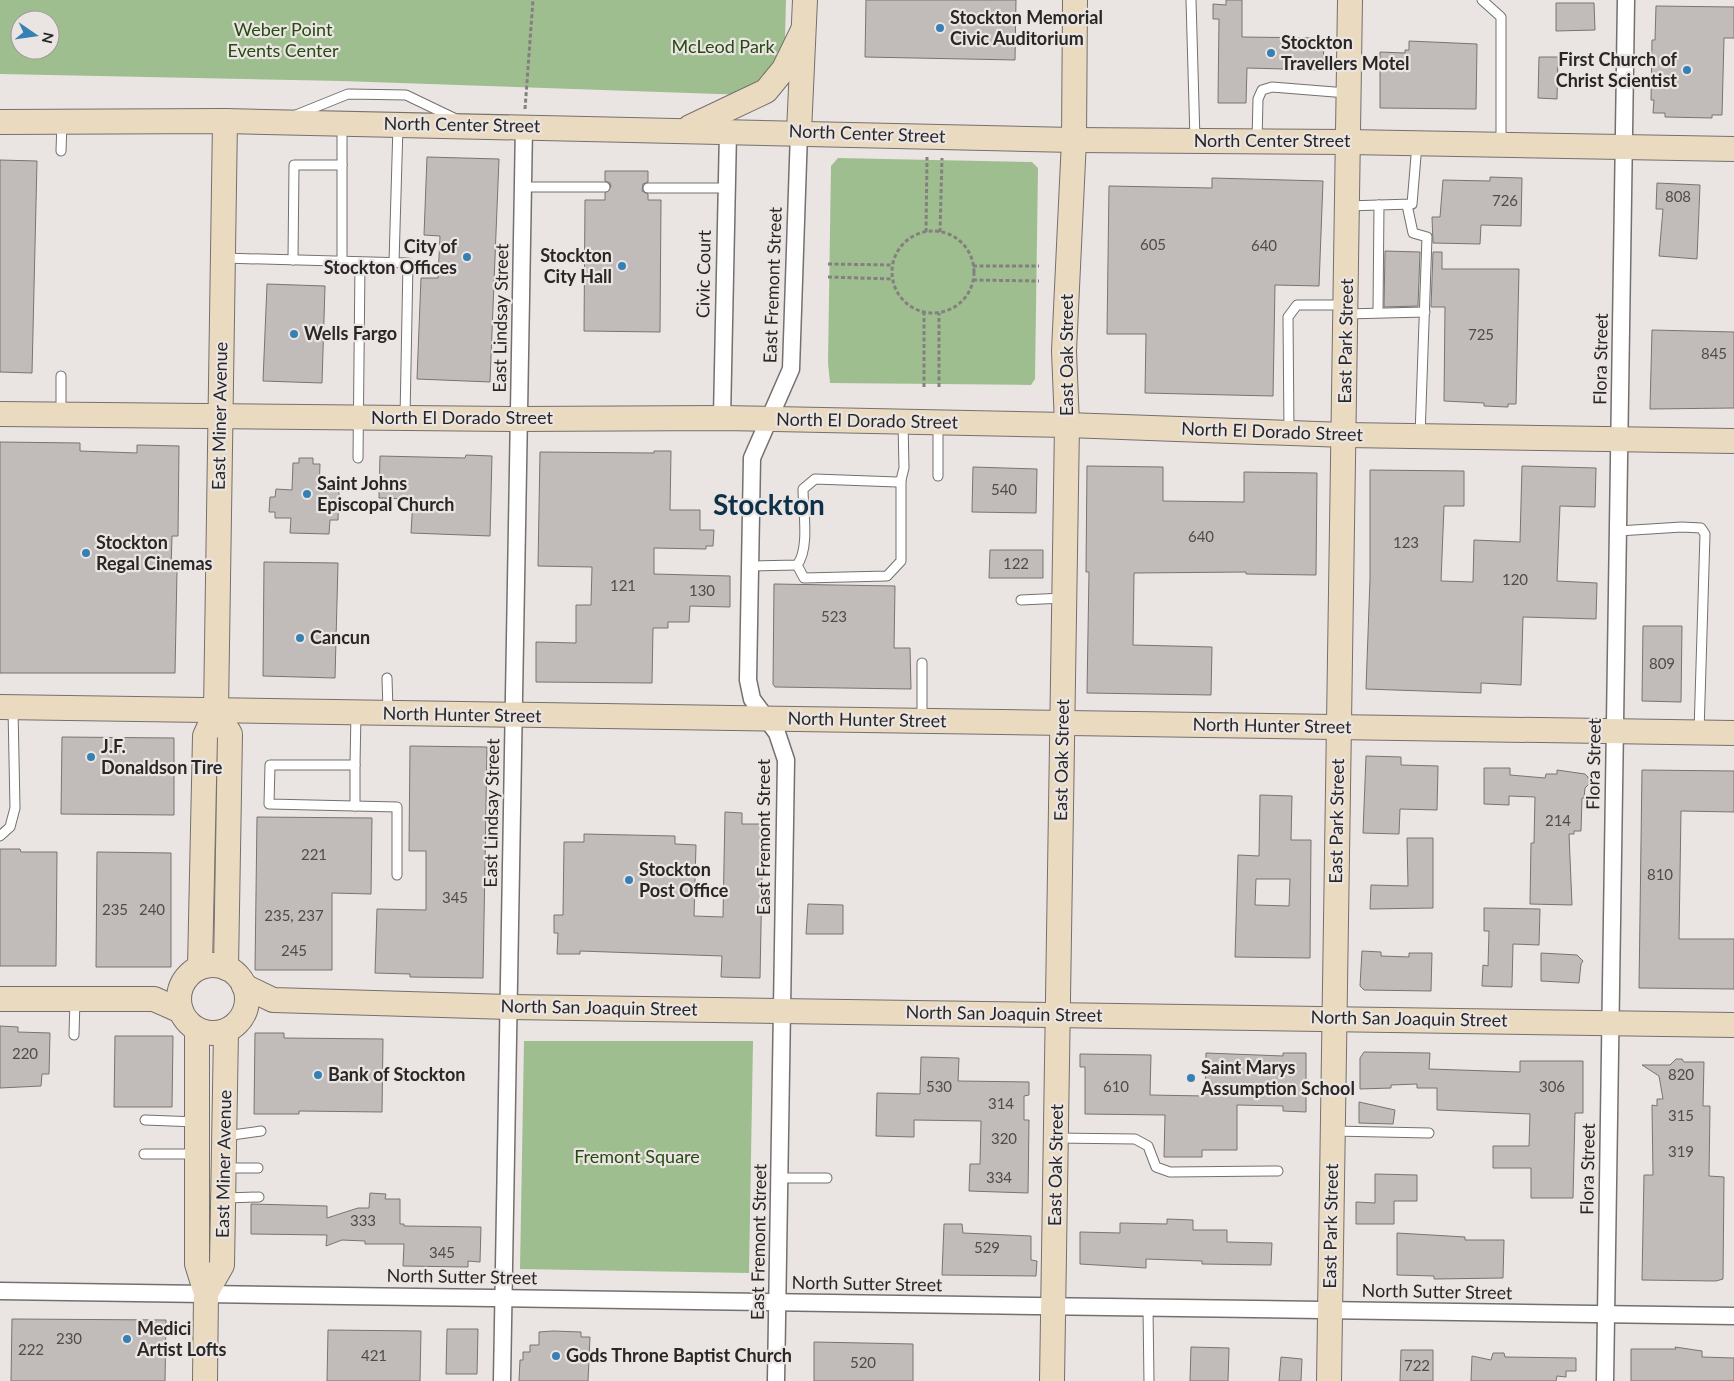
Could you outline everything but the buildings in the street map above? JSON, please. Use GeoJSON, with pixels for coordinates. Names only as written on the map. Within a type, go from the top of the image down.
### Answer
{"type":"FeatureCollection","features":[{"type":"Feature","properties":{"kind":"street"},"geometry":{"type":"LineString","coordinates":[[799,132],[805,0]]}},
{"type":"Feature","properties":{"kind":"street","name":"East Oak Street"},"geometry":{"type":"LineString","coordinates":[[1052,1381],[1067,426],[1064,351],[1074,140],[1075,0]]}},
{"type":"Feature","properties":{"kind":"street","name":"East Park Street"},"geometry":{"type":"LineString","coordinates":[[1329,1381],[1345,435],[1350,0]]}},
{"type":"Feature","properties":{"kind":"street","name":"Flora Street"},"geometry":{"type":"LineString","coordinates":[[1604,1381],[1626,0]]}},
{"type":"Feature","properties":{"kind":"street"},"geometry":{"type":"LineString","coordinates":[[684,130],[766,91],[784,69],[803,30]]}},
{"type":"Feature","properties":{"kind":"street","name":"North Center Street"},"geometry":{"type":"LineString","coordinates":[[0,122],[225,121],[799,132],[1074,140],[1348,142],[1734,149]]}},
{"type":"Feature","properties":{"kind":"street","name":"East Miner Avenue"},"geometry":{"type":"LineString","coordinates":[[200,967],[205,736],[216,711],[225,121]]}},
{"type":"Feature","properties":{"kind":"street","name":"East Lindsay Street"},"geometry":{"type":"LineString","coordinates":[[502,1381],[524,126]]}},
{"type":"Feature","properties":{"kind":"street","name":"Civic Court"},"geometry":{"type":"LineString","coordinates":[[722,418],[728,131]]}},
{"type":"Feature","properties":{"kind":"street","name":"East Fremont Street"},"geometry":{"type":"LineString","coordinates":[[776,1381],[786,760],[784,748],[768,718],[752,699],[748,680],[750,566],[752,458],[791,369],[799,132]]}},
{"type":"Feature","properties":{"kind":"street","name":"North El Dorado Street"},"geometry":{"type":"LineString","coordinates":[[0,414],[519,419],[722,418],[1345,435],[1734,441]]}},
{"type":"Feature","properties":{"kind":"street","name":"North Hunter Street"},"geometry":{"type":"LineString","coordinates":[[7,707],[1734,733]]}},
{"type":"Feature","properties":{"kind":"street"},"geometry":{"type":"LineString","coordinates":[[216,711],[230,734],[226,968]]}},
{"type":"Feature","properties":{"kind":"street"},"geometry":{"type":"LineString","coordinates":[[211,965],[226,968],[233,972],[244,986],[247,1003],[244,1014],[237,1023],[226,1031],[208,1033],[197,1030],[188,1024],[181,1011],[179,993],[182,986],[190,974],[200,967],[211,965]]}},
{"type":"Feature","properties":{"kind":"street"},"geometry":{"type":"LineString","coordinates":[[154,999],[182,986]]}},
{"type":"Feature","properties":{"kind":"street","name":"North San Joaquin Street"},"geometry":{"type":"LineString","coordinates":[[244,986],[273,1000],[509,1007],[1734,1025]]}},
{"type":"Feature","properties":{"kind":"street"},"geometry":{"type":"LineString","coordinates":[[0,998],[154,999],[181,1011]]}},
{"type":"Feature","properties":{"kind":"street","name":"North San Joaquin Street"},"geometry":{"type":"LineString","coordinates":[[244,1014],[273,1000]]}},
{"type":"Feature","properties":{"kind":"street","name":"East Miner Avenue"},"geometry":{"type":"LineString","coordinates":[[197,1030],[198,1088],[225,1168],[222,1265],[206,1293]]}},
{"type":"Feature","properties":{"kind":"street","name":"East Miner Avenue"},"geometry":{"type":"LineString","coordinates":[[205,1381],[206,1293],[197,1264],[198,1154],[211,1129],[226,1031]]}},
{"type":"Feature","properties":{"kind":"street","name":"North Sutter Street"},"geometry":{"type":"LineString","coordinates":[[0,1291],[1734,1316]]}},
{"type":"Feature","properties":{"kind":"lane"},"geometry":{"type":"LineString","coordinates":[[1190,0],[1195,141]]}},
{"type":"Feature","properties":{"kind":"lane"},"geometry":{"type":"LineString","coordinates":[[1482,0],[1501,16],[1501,145]]}},
{"type":"Feature","properties":{"kind":"lane"},"geometry":{"type":"LineString","coordinates":[[1257,141],[1258,100],[1262,90],[1272,87],[1348,93]]}},
{"type":"Feature","properties":{"kind":"lane"},"geometry":{"type":"LineString","coordinates":[[277,122],[348,94],[406,95],[469,126]]}},
{"type":"Feature","properties":{"kind":"lane"},"geometry":{"type":"LineString","coordinates":[[61,151],[62,121]]}},
{"type":"Feature","properties":{"kind":"lane"},"geometry":{"type":"LineString","coordinates":[[342,123],[342,261]]}},
{"type":"Feature","properties":{"kind":"lane"},"geometry":{"type":"LineString","coordinates":[[394,263],[398,124]]}},
{"type":"Feature","properties":{"kind":"lane"},"geometry":{"type":"LineString","coordinates":[[1417,143],[1409,204],[1413,233],[1427,237],[1420,436]]}},
{"type":"Feature","properties":{"kind":"lane"},"geometry":{"type":"LineString","coordinates":[[293,260],[294,165],[342,165]]}},
{"type":"Feature","properties":{"kind":"lane"},"geometry":{"type":"LineString","coordinates":[[523,187],[605,187]]}},
{"type":"Feature","properties":{"kind":"lane"},"geometry":{"type":"LineString","coordinates":[[648,188],[726,188]]}},
{"type":"Feature","properties":{"kind":"lane"},"geometry":{"type":"LineString","coordinates":[[1347,206],[1409,204]]}},
{"type":"Feature","properties":{"kind":"lane"},"geometry":{"type":"LineString","coordinates":[[1378,312],[1379,205]]}},
{"type":"Feature","properties":{"kind":"lane"},"geometry":{"type":"LineString","coordinates":[[223,258],[408,263],[405,418]]}},
{"type":"Feature","properties":{"kind":"lane"},"geometry":{"type":"LineString","coordinates":[[358,458],[360,262]]}},
{"type":"Feature","properties":{"kind":"lane"},"geometry":{"type":"LineString","coordinates":[[1289,433],[1288,317],[1296,306],[1378,312],[1425,312]]}},
{"type":"Feature","properties":{"kind":"lane"},"geometry":{"type":"LineString","coordinates":[[61,376],[61,415]]}},
{"type":"Feature","properties":{"kind":"lane"},"geometry":{"type":"LineString","coordinates":[[796,565],[804,578],[886,576],[901,561],[901,480],[904,468],[903,422]]}},
{"type":"Feature","properties":{"kind":"lane"},"geometry":{"type":"LineString","coordinates":[[938,423],[938,476]]}},
{"type":"Feature","properties":{"kind":"lane"},"geometry":{"type":"LineString","coordinates":[[750,566],[796,565],[801,560],[804,548],[803,489],[815,479],[897,482],[901,480]]}},
{"type":"Feature","properties":{"kind":"lane"},"geometry":{"type":"LineString","coordinates":[[1618,531],[1682,526],[1701,528],[1705,534],[1699,732]]}},
{"type":"Feature","properties":{"kind":"lane"},"geometry":{"type":"LineString","coordinates":[[1021,600],[1064,598]]}},
{"type":"Feature","properties":{"kind":"lane"},"geometry":{"type":"LineString","coordinates":[[922,663],[922,721]]}},
{"type":"Feature","properties":{"kind":"lane"},"geometry":{"type":"LineString","coordinates":[[388,678],[388,714]]}},
{"type":"Feature","properties":{"kind":"lane"},"geometry":{"type":"LineString","coordinates":[[0,836],[10,826],[15,808],[7,707]]}},
{"type":"Feature","properties":{"kind":"lane"},"geometry":{"type":"LineString","coordinates":[[355,806],[356,713]]}},
{"type":"Feature","properties":{"kind":"lane"},"geometry":{"type":"LineString","coordinates":[[356,765],[270,765],[269,804],[397,807],[397,875]]}},
{"type":"Feature","properties":{"kind":"lane"},"geometry":{"type":"LineString","coordinates":[[74,1035],[75,999]]}},
{"type":"Feature","properties":{"kind":"lane"},"geometry":{"type":"LineString","coordinates":[[145,1120],[211,1129],[261,1131]]}},
{"type":"Feature","properties":{"kind":"lane"},"geometry":{"type":"LineString","coordinates":[[1333,1131],[1429,1133]]}},
{"type":"Feature","properties":{"kind":"lane"},"geometry":{"type":"LineString","coordinates":[[1056,1138],[1135,1139],[1148,1146],[1156,1167],[1170,1172],[1278,1171]]}},
{"type":"Feature","properties":{"kind":"lane"},"geometry":{"type":"LineString","coordinates":[[144,1154],[198,1154]]}},
{"type":"Feature","properties":{"kind":"lane"},"geometry":{"type":"LineString","coordinates":[[225,1168],[258,1168]]}},
{"type":"Feature","properties":{"kind":"lane"},"geometry":{"type":"LineString","coordinates":[[780,1178],[827,1178]]}},
{"type":"Feature","properties":{"kind":"lane"},"geometry":{"type":"LineString","coordinates":[[225,1198],[258,1197]]}},
{"type":"Feature","properties":{"kind":"lane"},"geometry":{"type":"LineString","coordinates":[[1148,1309],[1149,1381]]}},
{"type":"Feature","properties":{"kind":"path"},"geometry":{"type":"LineString","coordinates":[[524,126],[533,0]]}},
{"type":"Feature","properties":{"kind":"path"},"geometry":{"type":"LineString","coordinates":[[926,232],[927,157]]}},
{"type":"Feature","properties":{"kind":"path"},"geometry":{"type":"LineString","coordinates":[[940,232],[942,158]]}},
{"type":"Feature","properties":{"kind":"path"},"geometry":{"type":"LineString","coordinates":[[926,232],[940,232],[962,242],[971,257],[973,266],[971,288],[962,302],[952,309],[939,313],[924,313],[912,308],[902,300],[892,279],[892,265],[896,254],[904,242],[926,232]]}},
{"type":"Feature","properties":{"kind":"path"},"geometry":{"type":"LineString","coordinates":[[828,264],[892,265]]}},
{"type":"Feature","properties":{"kind":"path"},"geometry":{"type":"LineString","coordinates":[[973,266],[1039,266]]}},
{"type":"Feature","properties":{"kind":"path"},"geometry":{"type":"LineString","coordinates":[[828,278],[892,279]]}},
{"type":"Feature","properties":{"kind":"path"},"geometry":{"type":"LineString","coordinates":[[973,280],[1039,281]]}},
{"type":"Feature","properties":{"kind":"path"},"geometry":{"type":"LineString","coordinates":[[924,313],[924,387]]}},
{"type":"Feature","properties":{"kind":"path"},"geometry":{"type":"LineString","coordinates":[[939,313],[939,387]]}},
{"type":"Feature","properties":{"kind":"green space","name":"McLeod Park"},"geometry":{"type":"Polygon","coordinates":[[[0,0],[786,0],[785,40],[768,73],[747,95],[341,81],[0,74],[0,0]]]}},
{"type":"Feature","properties":{"kind":"green space"},"geometry":{"type":"Polygon","coordinates":[[[838,158],[1032,162],[1038,168],[1035,379],[1031,385],[830,383],[828,363],[831,166],[838,158]]]}},
{"type":"Feature","properties":{"kind":"green space","name":"Fremont Square"},"geometry":{"type":"Polygon","coordinates":[[[524,1041],[753,1041],[749,1273],[520,1269],[524,1041]]]}},
{"type":"Feature","properties":{"kind":"place","name":"Stockton Memorial Civic Auditorium"},"geometry":{"type":"Point","coordinates":[940,28]}},
{"type":"Feature","properties":{"kind":"place","name":"Stockton Travellers Motel"},"geometry":{"type":"Point","coordinates":[1271,53]}},
{"type":"Feature","properties":{"kind":"place","name":"First Church of Christ Scientist"},"geometry":{"type":"Point","coordinates":[1687,70]}},
{"type":"Feature","properties":{"kind":"place","name":"City of Stockton Offices"},"geometry":{"type":"Point","coordinates":[467,257]}},
{"type":"Feature","properties":{"kind":"place","name":"Stockton City Hall"},"geometry":{"type":"Point","coordinates":[622,266]}},
{"type":"Feature","properties":{"kind":"place","name":"Wells Fargo"},"geometry":{"type":"Point","coordinates":[294,334]}},
{"type":"Feature","properties":{"kind":"place","name":"Saint Johns Episcopal Church"},"geometry":{"type":"Point","coordinates":[307,494]}},
{"type":"Feature","properties":{"kind":"place","name":"Stockton Regal Cinemas"},"geometry":{"type":"Point","coordinates":[86,553]}},
{"type":"Feature","properties":{"kind":"place","name":"Cancun"},"geometry":{"type":"Point","coordinates":[300,638]}},
{"type":"Feature","properties":{"kind":"place","name":"J.F. Donaldson Tire"},"geometry":{"type":"Point","coordinates":[91,757]}},
{"type":"Feature","properties":{"kind":"place","name":"Stockton Post Office"},"geometry":{"type":"Point","coordinates":[629,880]}},
{"type":"Feature","properties":{"kind":"place","name":"Bank of Stockton"},"geometry":{"type":"Point","coordinates":[318,1075]}},
{"type":"Feature","properties":{"kind":"place","name":"Saint Marys Assumption School"},"geometry":{"type":"Point","coordinates":[1191,1078]}},
{"type":"Feature","properties":{"kind":"place","name":"Medici Artist Lofts"},"geometry":{"type":"Point","coordinates":[127,1339]}},
{"type":"Feature","properties":{"kind":"place","name":"Gods Throne Baptist Church"},"geometry":{"type":"Point","coordinates":[556,1356]}},
{"type":"Feature","properties":{"kind":"district","name":"Stockton"},"geometry":{"type":"Point","coordinates":[769,505]}},
{"type":"Feature","properties":{"kind":"park label","name":"Weber Point Events Center"},"geometry":{"type":"Point","coordinates":[283,40]}}]}
